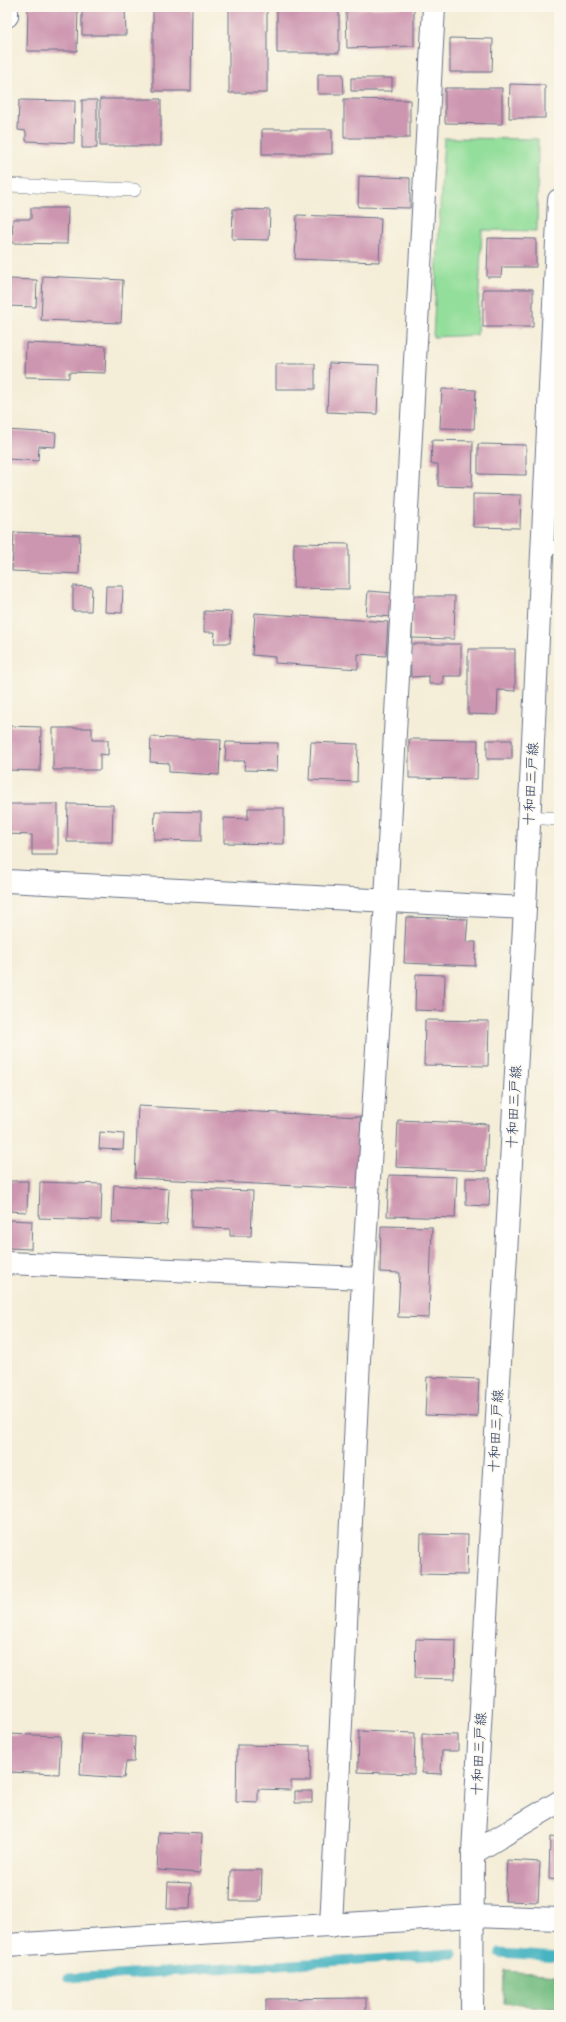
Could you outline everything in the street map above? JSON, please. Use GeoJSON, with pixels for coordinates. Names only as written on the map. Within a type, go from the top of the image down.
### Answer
{"type":"FeatureCollection","features":[{"type":"Feature","properties":{"kind":"street"},"geometry":{"type":"LineString","coordinates":[[7,7],[7,16]]}},
{"type":"Feature","properties":{"kind":"street"},"geometry":{"type":"LineString","coordinates":[[331,1926],[363,1278],[386,900],[434,7]]}},
{"type":"Feature","properties":{"kind":"street","name":"十和田三戸線"},"geometry":{"type":"LineString","coordinates":[[472,2015],[473,1853],[529,817],[551,548],[559,200]]}},
{"type":"Feature","properties":{"kind":"street"},"geometry":{"type":"LineString","coordinates":[[7,881],[525,908]]}},
{"type":"Feature","properties":{"kind":"street"},"geometry":{"type":"LineString","coordinates":[[7,1263],[363,1278]]}},
{"type":"Feature","properties":{"kind":"street"},"geometry":{"type":"LineString","coordinates":[[473,1853],[559,1802]]}},
{"type":"Feature","properties":{"kind":"street"},"geometry":{"type":"LineString","coordinates":[[7,1945],[473,1916],[559,1919]]}},
{"type":"Feature","properties":{"kind":"lane"},"geometry":{"type":"LineString","coordinates":[[7,185],[134,190]]}},
{"type":"Feature","properties":{"kind":"lane"},"geometry":{"type":"LineString","coordinates":[[529,817],[559,819]]}},
{"type":"Feature","properties":{"kind":"green space"},"geometry":{"type":"Polygon","coordinates":[[[444,138],[538,139],[537,231],[482,230],[477,335],[433,337],[444,138]]]}},
{"type":"Feature","properties":{"kind":"green space"},"geometry":{"type":"Polygon","coordinates":[[[504,1971],[559,1975],[559,2009],[503,2003],[504,1971]]]}},
{"type":"Feature","properties":{"kind":"building"},"geometry":{"type":"Polygon","coordinates":[[[28,7],[78,7],[77,51],[27,51],[28,7]]]}},
{"type":"Feature","properties":{"kind":"building"},"geometry":{"type":"Polygon","coordinates":[[[82,7],[125,7],[126,35],[82,35],[82,7]]]}},
{"type":"Feature","properties":{"kind":"building"},"geometry":{"type":"Polygon","coordinates":[[[153,7],[192,7],[191,91],[153,91],[153,7]]]}},
{"type":"Feature","properties":{"kind":"building"},"geometry":{"type":"Polygon","coordinates":[[[414,7],[414,46],[347,48],[346,9],[414,7]]]}},
{"type":"Feature","properties":{"kind":"building"},"geometry":{"type":"Polygon","coordinates":[[[229,8],[267,8],[267,93],[229,93],[229,8]]]}},
{"type":"Feature","properties":{"kind":"building"},"geometry":{"type":"Polygon","coordinates":[[[277,9],[339,9],[339,53],[277,53],[277,9]]]}},
{"type":"Feature","properties":{"kind":"building"},"geometry":{"type":"Polygon","coordinates":[[[450,38],[493,39],[492,72],[450,72],[450,38]]]}},
{"type":"Feature","properties":{"kind":"building"},"geometry":{"type":"Polygon","coordinates":[[[318,74],[343,74],[344,94],[318,94],[318,74]]]}},
{"type":"Feature","properties":{"kind":"building"},"geometry":{"type":"Polygon","coordinates":[[[351,78],[392,78],[392,91],[351,91],[351,78]]]}},
{"type":"Feature","properties":{"kind":"building"},"geometry":{"type":"Polygon","coordinates":[[[510,84],[545,85],[545,118],[509,118],[510,84]]]}},
{"type":"Feature","properties":{"kind":"building"},"geometry":{"type":"Polygon","coordinates":[[[445,88],[502,88],[502,124],[445,123],[445,88]]]}},
{"type":"Feature","properties":{"kind":"building"},"geometry":{"type":"Polygon","coordinates":[[[100,99],[161,99],[161,146],[100,146],[100,99]]]}},
{"type":"Feature","properties":{"kind":"building"},"geometry":{"type":"Polygon","coordinates":[[[344,99],[410,100],[410,138],[344,138],[344,99]]]}},
{"type":"Feature","properties":{"kind":"building"},"geometry":{"type":"Polygon","coordinates":[[[19,100],[75,101],[74,143],[26,141],[26,131],[18,130],[19,100]]]}},
{"type":"Feature","properties":{"kind":"building"},"geometry":{"type":"Polygon","coordinates":[[[82,100],[97,100],[97,148],[82,148],[82,100]]]}},
{"type":"Feature","properties":{"kind":"building"},"geometry":{"type":"Polygon","coordinates":[[[262,129],[332,129],[332,154],[262,154],[262,129]]]}},
{"type":"Feature","properties":{"kind":"building"},"geometry":{"type":"Polygon","coordinates":[[[359,176],[410,178],[410,208],[358,207],[359,176]]]}},
{"type":"Feature","properties":{"kind":"building"},"geometry":{"type":"Polygon","coordinates":[[[31,208],[68,208],[67,244],[12,243],[13,219],[31,219],[31,208]]]}},
{"type":"Feature","properties":{"kind":"building"},"geometry":{"type":"Polygon","coordinates":[[[233,209],[270,210],[269,240],[232,239],[233,209]]]}},
{"type":"Feature","properties":{"kind":"building"},"geometry":{"type":"Polygon","coordinates":[[[297,215],[381,218],[379,262],[295,259],[297,215]]]}},
{"type":"Feature","properties":{"kind":"building"},"geometry":{"type":"Polygon","coordinates":[[[488,238],[536,239],[536,267],[502,267],[501,277],[487,277],[488,238]]]}},
{"type":"Feature","properties":{"kind":"building"},"geometry":{"type":"Polygon","coordinates":[[[43,276],[123,280],[121,323],[41,320],[43,276]]]}},
{"type":"Feature","properties":{"kind":"building"},"geometry":{"type":"Polygon","coordinates":[[[8,279],[37,280],[36,307],[7,306],[8,279]]]}},
{"type":"Feature","properties":{"kind":"building"},"geometry":{"type":"Polygon","coordinates":[[[483,289],[533,289],[533,327],[483,327],[483,289]]]}},
{"type":"Feature","properties":{"kind":"building"},"geometry":{"type":"Polygon","coordinates":[[[26,343],[106,346],[105,373],[69,372],[69,378],[25,377],[26,343]]]}},
{"type":"Feature","properties":{"kind":"building"},"geometry":{"type":"Polygon","coordinates":[[[329,363],[379,365],[377,414],[327,412],[329,363]]]}},
{"type":"Feature","properties":{"kind":"building"},"geometry":{"type":"Polygon","coordinates":[[[276,364],[315,364],[315,389],[276,389],[276,364]]]}},
{"type":"Feature","properties":{"kind":"building"},"geometry":{"type":"Polygon","coordinates":[[[442,389],[476,390],[474,429],[440,428],[442,389]]]}},
{"type":"Feature","properties":{"kind":"building"},"geometry":{"type":"Polygon","coordinates":[[[7,430],[56,433],[55,447],[39,446],[38,461],[7,459],[7,430]]]}},
{"type":"Feature","properties":{"kind":"building"},"geometry":{"type":"Polygon","coordinates":[[[432,440],[473,441],[472,487],[438,486],[438,464],[431,464],[432,440]]]}},
{"type":"Feature","properties":{"kind":"building"},"geometry":{"type":"Polygon","coordinates":[[[478,444],[526,445],[526,475],[478,474],[478,444]]]}},
{"type":"Feature","properties":{"kind":"building"},"geometry":{"type":"Polygon","coordinates":[[[473,494],[521,495],[520,528],[473,527],[473,494]]]}},
{"type":"Feature","properties":{"kind":"building"},"geometry":{"type":"Polygon","coordinates":[[[14,532],[80,535],[79,574],[12,571],[14,532]]]}},
{"type":"Feature","properties":{"kind":"building"},"geometry":{"type":"Polygon","coordinates":[[[294,543],[349,544],[349,589],[293,588],[294,543]]]}},
{"type":"Feature","properties":{"kind":"building"},"geometry":{"type":"Polygon","coordinates":[[[73,586],[92,587],[91,611],[73,611],[73,586]]]}},
{"type":"Feature","properties":{"kind":"building"},"geometry":{"type":"Polygon","coordinates":[[[106,586],[123,586],[122,613],[105,612],[106,586]]]}},
{"type":"Feature","properties":{"kind":"building"},"geometry":{"type":"Polygon","coordinates":[[[368,591],[394,593],[393,617],[366,615],[368,591]]]}},
{"type":"Feature","properties":{"kind":"building"},"geometry":{"type":"Polygon","coordinates":[[[413,596],[455,596],[454,639],[412,638],[413,596]]]}},
{"type":"Feature","properties":{"kind":"building"},"geometry":{"type":"Polygon","coordinates":[[[204,611],[232,612],[230,643],[214,643],[215,632],[204,632],[204,611]]]}},
{"type":"Feature","properties":{"kind":"building"},"geometry":{"type":"Polygon","coordinates":[[[255,613],[388,622],[386,656],[358,654],[358,669],[275,663],[275,657],[252,655],[255,613]]]}},
{"type":"Feature","properties":{"kind":"building"},"geometry":{"type":"Polygon","coordinates":[[[410,644],[461,644],[461,676],[443,676],[443,684],[429,684],[429,676],[411,677],[410,644]]]}},
{"type":"Feature","properties":{"kind":"building"},"geometry":{"type":"Polygon","coordinates":[[[468,649],[515,649],[515,691],[498,690],[497,715],[468,714],[468,649]]]}},
{"type":"Feature","properties":{"kind":"building"},"geometry":{"type":"Polygon","coordinates":[[[7,726],[41,727],[40,771],[7,770],[7,726]]]}},
{"type":"Feature","properties":{"kind":"building"},"geometry":{"type":"Polygon","coordinates":[[[53,728],[92,728],[92,740],[108,740],[108,755],[100,754],[100,770],[53,770],[53,728]]]}},
{"type":"Feature","properties":{"kind":"building"},"geometry":{"type":"Polygon","coordinates":[[[151,737],[221,740],[219,775],[169,772],[169,763],[150,762],[151,737]]]}},
{"type":"Feature","properties":{"kind":"building"},"geometry":{"type":"Polygon","coordinates":[[[409,739],[478,740],[477,779],[409,778],[409,739]]]}},
{"type":"Feature","properties":{"kind":"building"},"geometry":{"type":"Polygon","coordinates":[[[487,740],[512,740],[512,759],[487,759],[487,740]]]}},
{"type":"Feature","properties":{"kind":"building"},"geometry":{"type":"Polygon","coordinates":[[[226,742],[278,743],[277,771],[244,770],[245,761],[225,761],[226,742]]]}},
{"type":"Feature","properties":{"kind":"building"},"geometry":{"type":"Polygon","coordinates":[[[311,742],[358,744],[357,782],[309,780],[311,742]]]}},
{"type":"Feature","properties":{"kind":"building"},"geometry":{"type":"Polygon","coordinates":[[[7,804],[58,804],[58,855],[32,855],[32,835],[7,834],[7,804]]]}},
{"type":"Feature","properties":{"kind":"building"},"geometry":{"type":"Polygon","coordinates":[[[68,804],[113,805],[112,842],[67,842],[68,804]]]}},
{"type":"Feature","properties":{"kind":"building"},"geometry":{"type":"Polygon","coordinates":[[[248,808],[284,808],[284,844],[224,843],[224,818],[248,819],[248,808]]]}},
{"type":"Feature","properties":{"kind":"building"},"geometry":{"type":"Polygon","coordinates":[[[155,811],[201,812],[201,841],[154,840],[155,811]]]}},
{"type":"Feature","properties":{"kind":"building"},"geometry":{"type":"Polygon","coordinates":[[[406,917],[468,919],[466,942],[476,942],[475,966],[404,963],[406,917]]]}},
{"type":"Feature","properties":{"kind":"building"},"geometry":{"type":"Polygon","coordinates":[[[416,974],[445,975],[444,1011],[415,1010],[416,974]]]}},
{"type":"Feature","properties":{"kind":"building"},"geometry":{"type":"Polygon","coordinates":[[[425,1020],[489,1021],[488,1066],[424,1065],[425,1020]]]}},
{"type":"Feature","properties":{"kind":"building"},"geometry":{"type":"Polygon","coordinates":[[[138,1106],[361,1117],[358,1189],[135,1178],[138,1106]]]}},
{"type":"Feature","properties":{"kind":"building"},"geometry":{"type":"Polygon","coordinates":[[[398,1120],[488,1124],[486,1171],[396,1167],[398,1120]]]}},
{"type":"Feature","properties":{"kind":"building"},"geometry":{"type":"Polygon","coordinates":[[[100,1132],[124,1134],[123,1150],[99,1149],[100,1132]]]}},
{"type":"Feature","properties":{"kind":"building"},"geometry":{"type":"Polygon","coordinates":[[[389,1175],[457,1177],[455,1218],[387,1216],[389,1175]]]}},
{"type":"Feature","properties":{"kind":"building"},"geometry":{"type":"Polygon","coordinates":[[[466,1178],[490,1178],[489,1206],[466,1205],[466,1178]]]}},
{"type":"Feature","properties":{"kind":"building"},"geometry":{"type":"Polygon","coordinates":[[[7,1181],[28,1181],[27,1212],[7,1211],[7,1181]]]}},
{"type":"Feature","properties":{"kind":"building"},"geometry":{"type":"Polygon","coordinates":[[[40,1182],[102,1184],[101,1220],[39,1218],[40,1182]]]}},
{"type":"Feature","properties":{"kind":"building"},"geometry":{"type":"Polygon","coordinates":[[[114,1185],[169,1189],[167,1225],[112,1222],[114,1185]]]}},
{"type":"Feature","properties":{"kind":"building"},"geometry":{"type":"Polygon","coordinates":[[[192,1189],[253,1191],[251,1236],[230,1236],[230,1229],[191,1227],[192,1189]]]}},
{"type":"Feature","properties":{"kind":"building"},"geometry":{"type":"Polygon","coordinates":[[[9,1220],[32,1221],[31,1249],[8,1248],[9,1220]]]}},
{"type":"Feature","properties":{"kind":"building"},"geometry":{"type":"Polygon","coordinates":[[[381,1226],[432,1227],[429,1318],[398,1317],[400,1273],[380,1272],[381,1226]]]}},
{"type":"Feature","properties":{"kind":"building"},"geometry":{"type":"Polygon","coordinates":[[[427,1377],[479,1379],[477,1417],[425,1415],[427,1377]]]}},
{"type":"Feature","properties":{"kind":"building"},"geometry":{"type":"Polygon","coordinates":[[[421,1534],[468,1535],[467,1575],[420,1574],[421,1534]]]}},
{"type":"Feature","properties":{"kind":"building"},"geometry":{"type":"Polygon","coordinates":[[[416,1639],[456,1640],[455,1679],[415,1678],[416,1639]]]}},
{"type":"Feature","properties":{"kind":"building"},"geometry":{"type":"Polygon","coordinates":[[[359,1731],[415,1733],[414,1774],[358,1772],[359,1731]]]}},
{"type":"Feature","properties":{"kind":"building"},"geometry":{"type":"Polygon","coordinates":[[[7,1734],[61,1736],[59,1774],[7,1772],[7,1734]]]}},
{"type":"Feature","properties":{"kind":"building"},"geometry":{"type":"Polygon","coordinates":[[[82,1734],[135,1737],[134,1762],[126,1762],[124,1778],[80,1775],[82,1734]]]}},
{"type":"Feature","properties":{"kind":"building"},"geometry":{"type":"Polygon","coordinates":[[[422,1734],[458,1735],[458,1751],[442,1751],[441,1774],[422,1773],[422,1734]]]}},
{"type":"Feature","properties":{"kind":"building"},"geometry":{"type":"Polygon","coordinates":[[[237,1745],[311,1746],[310,1781],[291,1781],[291,1790],[258,1789],[258,1803],[236,1802],[237,1745]]]}},
{"type":"Feature","properties":{"kind":"building"},"geometry":{"type":"Polygon","coordinates":[[[295,1791],[312,1791],[312,1803],[295,1803],[295,1791]]]}},
{"type":"Feature","properties":{"kind":"building"},"geometry":{"type":"Polygon","coordinates":[[[159,1832],[202,1834],[200,1873],[157,1870],[159,1832]]]}},
{"type":"Feature","properties":{"kind":"building"},"geometry":{"type":"Polygon","coordinates":[[[550,1837],[559,1838],[559,1880],[549,1879],[550,1837]]]}},
{"type":"Feature","properties":{"kind":"building"},"geometry":{"type":"Polygon","coordinates":[[[507,1860],[540,1862],[538,1902],[505,1901],[507,1860]]]}},
{"type":"Feature","properties":{"kind":"building"},"geometry":{"type":"Polygon","coordinates":[[[231,1870],[262,1870],[261,1901],[230,1901],[231,1870]]]}},
{"type":"Feature","properties":{"kind":"building"},"geometry":{"type":"Polygon","coordinates":[[[168,1882],[191,1883],[190,1909],[167,1909],[168,1882]]]}},
{"type":"Feature","properties":{"kind":"building"},"geometry":{"type":"Polygon","coordinates":[[[366,1998],[366,2015],[266,2015],[266,1999],[366,1998]]]}},
{"type":"Feature","properties":{"kind":"waterway"},"geometry":{"type":"LineString","coordinates":[[500,1953],[559,1957]]}},
{"type":"Feature","properties":{"kind":"waterway"},"geometry":{"type":"LineString","coordinates":[[68,1978],[454,1954]]}}]}
